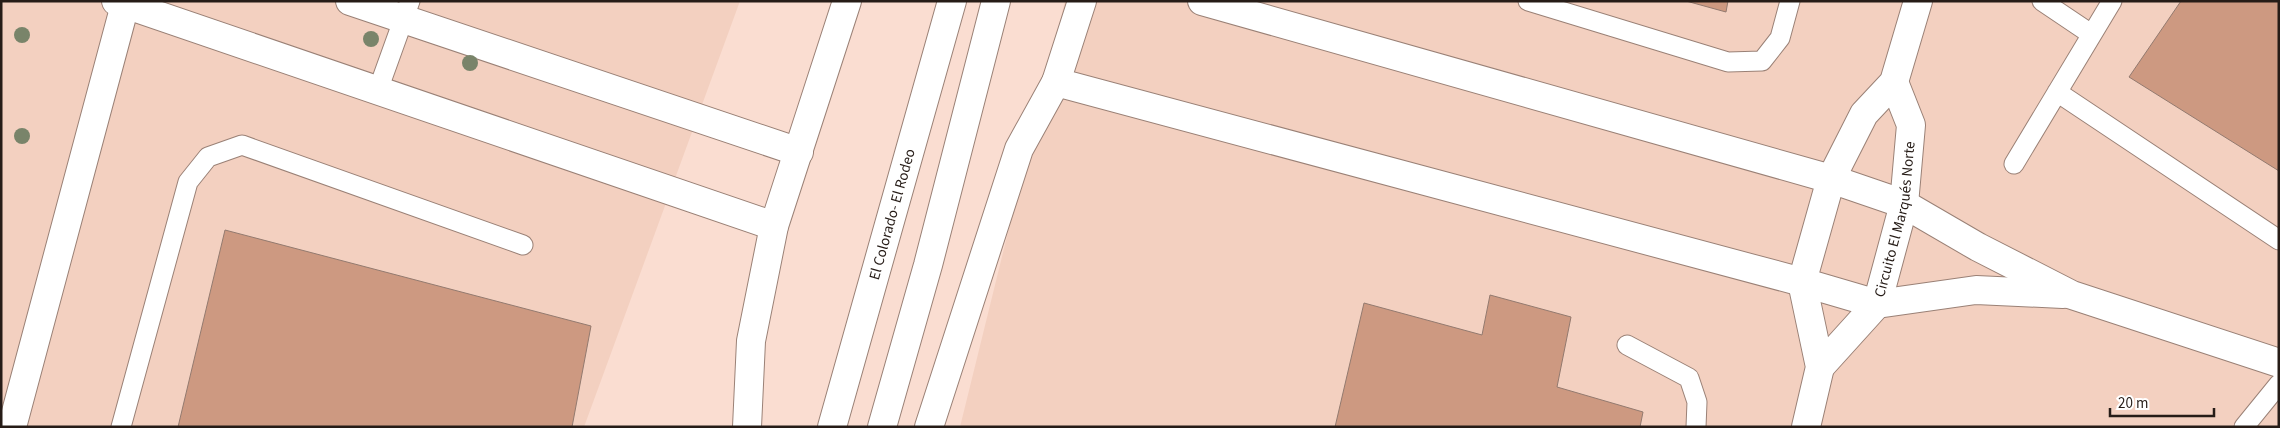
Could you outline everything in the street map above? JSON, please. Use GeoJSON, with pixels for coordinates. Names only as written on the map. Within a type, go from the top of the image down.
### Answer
{"type":"FeatureCollection","features":[{"type":"Feature","properties":{"kind":"street"},"geometry":{"type":"LineString","coordinates":[[350,1],[407,10],[799,152]]}},
{"type":"Feature","properties":{"kind":"street"},"geometry":{"type":"LineString","coordinates":[[747,427],[751,341],[774,226],[847,1]]}},
{"type":"Feature","properties":{"kind":"street","name":"El Colorado- El Rodeo"},"geometry":{"type":"LineString","coordinates":[[832,427],[952,1]]}},
{"type":"Feature","properties":{"kind":"street"},"geometry":{"type":"LineString","coordinates":[[882,427],[928,265],[996,1]]}},
{"type":"Feature","properties":{"kind":"street"},"geometry":{"type":"LineString","coordinates":[[928,427],[1019,149],[1056,82],[1082,1]]}},
{"type":"Feature","properties":{"kind":"street"},"geometry":{"type":"LineString","coordinates":[[1202,1],[1831,179],[1904,204],[1978,247],[2072,295],[2279,363]]}},
{"type":"Feature","properties":{"kind":"street","name":"Circuito El Marqués Norte"},"geometry":{"type":"LineString","coordinates":[[1806,427],[1820,368],[1802,282],[1831,179],[1864,114],[1894,82],[1918,1]]}},
{"type":"Feature","properties":{"kind":"street"},"geometry":{"type":"LineString","coordinates":[[12,427],[122,2],[774,226]]}},
{"type":"Feature","properties":{"kind":"street"},"geometry":{"type":"LineString","coordinates":[[1056,82],[1802,282],[1877,304],[1976,290],[2072,295]]}},
{"type":"Feature","properties":{"kind":"street","name":"Circuito El Marqués Norte"},"geometry":{"type":"LineString","coordinates":[[1820,368],[1877,304],[1904,204],[1911,125],[1894,82]]}},
{"type":"Feature","properties":{"kind":"lane"},"geometry":{"type":"LineString","coordinates":[[1528,1],[1728,62],[1762,61],[1780,38],[1790,1]]}},
{"type":"Feature","properties":{"kind":"lane"},"geometry":{"type":"LineString","coordinates":[[2042,1],[2091,34]]}},
{"type":"Feature","properties":{"kind":"lane"},"geometry":{"type":"LineString","coordinates":[[2014,164],[2112,1]]}},
{"type":"Feature","properties":{"kind":"lane"},"geometry":{"type":"LineString","coordinates":[[378,90],[407,10]]}},
{"type":"Feature","properties":{"kind":"lane"},"geometry":{"type":"LineString","coordinates":[[2056,92],[2279,240]]}},
{"type":"Feature","properties":{"kind":"lane"},"geometry":{"type":"LineString","coordinates":[[121,427],[188,182],[208,156],[242,145],[523,245]]}},
{"type":"Feature","properties":{"kind":"lane"},"geometry":{"type":"LineString","coordinates":[[1627,345],[1689,378],[1697,402],[1696,427]]}},
{"type":"Feature","properties":{"kind":"lane"},"geometry":{"type":"LineString","coordinates":[[2244,427],[2279,384]]}},
{"type":"Feature","properties":{"kind":"shaded area"},"geometry":{"type":"Polygon","coordinates":[[[1,1],[740,1],[584,427],[1,427],[1,1]]]}},
{"type":"Feature","properties":{"kind":"shaded area"},"geometry":{"type":"Polygon","coordinates":[[[1065,1],[2279,1],[2279,427],[960,427],[1065,1]]]}},
{"type":"Feature","properties":{"kind":"building"},"geometry":{"type":"Polygon","coordinates":[[[1686,1],[1728,1],[1726,12],[1686,1]]]}},
{"type":"Feature","properties":{"kind":"building"},"geometry":{"type":"Polygon","coordinates":[[[2181,1],[2279,1],[2279,171],[2129,77],[2181,1]]]}},
{"type":"Feature","properties":{"kind":"building"},"geometry":{"type":"Polygon","coordinates":[[[225,230],[591,326],[572,427],[178,427],[225,230]]]}},
{"type":"Feature","properties":{"kind":"building"},"geometry":{"type":"Polygon","coordinates":[[[1490,295],[1571,317],[1557,387],[1643,412],[1640,427],[1335,427],[1364,303],[1482,335],[1490,295]]]}}]}
